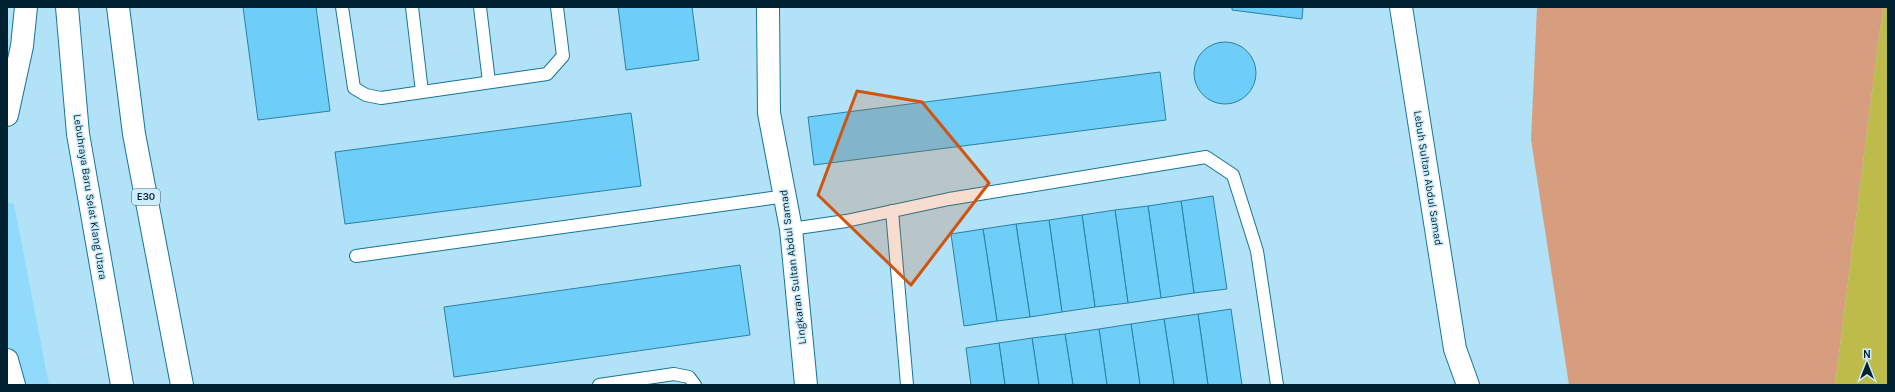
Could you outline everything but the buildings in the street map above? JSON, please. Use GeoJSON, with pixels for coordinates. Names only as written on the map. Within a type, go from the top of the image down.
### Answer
{"type":"FeatureCollection","features":[{"type":"Feature","properties":{"kind":"main road"},"geometry":{"type":"LineString","coordinates":[[7,115],[22,46],[26,7]]}},
{"type":"Feature","properties":{"kind":"main road","name":"Lebuhraya Baru Selat Klang Utara"},"geometry":{"type":"LineString","coordinates":[[67,7],[78,134],[122,385]]}},
{"type":"Feature","properties":{"kind":"main road","name":"E30"},"geometry":{"type":"LineString","coordinates":[[118,7],[134,134],[182,385]]}},
{"type":"Feature","properties":{"kind":"main road","name":"Lingkaran Sultan Abdul Samad"},"geometry":{"type":"LineString","coordinates":[[768,7],[769,113],[786,196],[791,229],[806,385]]}},
{"type":"Feature","properties":{"kind":"main road","name":"Lebuh Sultan Abdul Samad"},"geometry":{"type":"LineString","coordinates":[[1401,7],[1455,350],[1468,385]]}},
{"type":"Feature","properties":{"kind":"main road","name":"Lebuh Sultan Abdul Samad"},"geometry":{"type":"LineString","coordinates":[[1452,385],[1455,350]]}},
{"type":"Feature","properties":{"kind":"main road"},"geometry":{"type":"LineString","coordinates":[[7,360],[14,385]]}},
{"type":"Feature","properties":{"kind":"lane"},"geometry":{"type":"LineString","coordinates":[[342,7],[354,88],[366,95],[381,98],[547,74],[563,56],[557,7]]}},
{"type":"Feature","properties":{"kind":"lane"},"geometry":{"type":"LineString","coordinates":[[412,7],[422,92]]}},
{"type":"Feature","properties":{"kind":"lane"},"geometry":{"type":"LineString","coordinates":[[480,7],[489,82]]}},
{"type":"Feature","properties":{"kind":"lane"},"geometry":{"type":"LineString","coordinates":[[791,229],[846,221],[949,199],[1206,157],[1234,175],[1257,251],[1277,385]]}},
{"type":"Feature","properties":{"kind":"lane"},"geometry":{"type":"LineString","coordinates":[[356,256],[786,196]]}},
{"type":"Feature","properties":{"kind":"lane"},"geometry":{"type":"LineString","coordinates":[[892,211],[907,385]]}},
{"type":"Feature","properties":{"kind":"lane"},"geometry":{"type":"LineString","coordinates":[[599,385],[674,374],[689,378],[695,385]]}},
{"type":"Feature","properties":{"kind":"highlighted area"},"geometry":{"type":"Polygon","coordinates":[[[857,91],[922,102],[989,183],[911,285],[818,195],[857,91]]]}},
{"type":"Feature","properties":{"kind":"shaded area"},"geometry":{"type":"Polygon","coordinates":[[[1537,7],[1884,7],[1835,385],[1569,385],[1531,140],[1537,7]]]}},
{"type":"Feature","properties":{"kind":"shaded area"},"geometry":{"type":"Polygon","coordinates":[[[1884,7],[1888,7],[1888,385],[1835,385],[1880,29],[1884,7]]]}},
{"type":"Feature","properties":{"kind":"shaded area"},"geometry":{"type":"Polygon","coordinates":[[[7,202],[14,204],[49,385],[7,385],[7,202]]]}}]}
